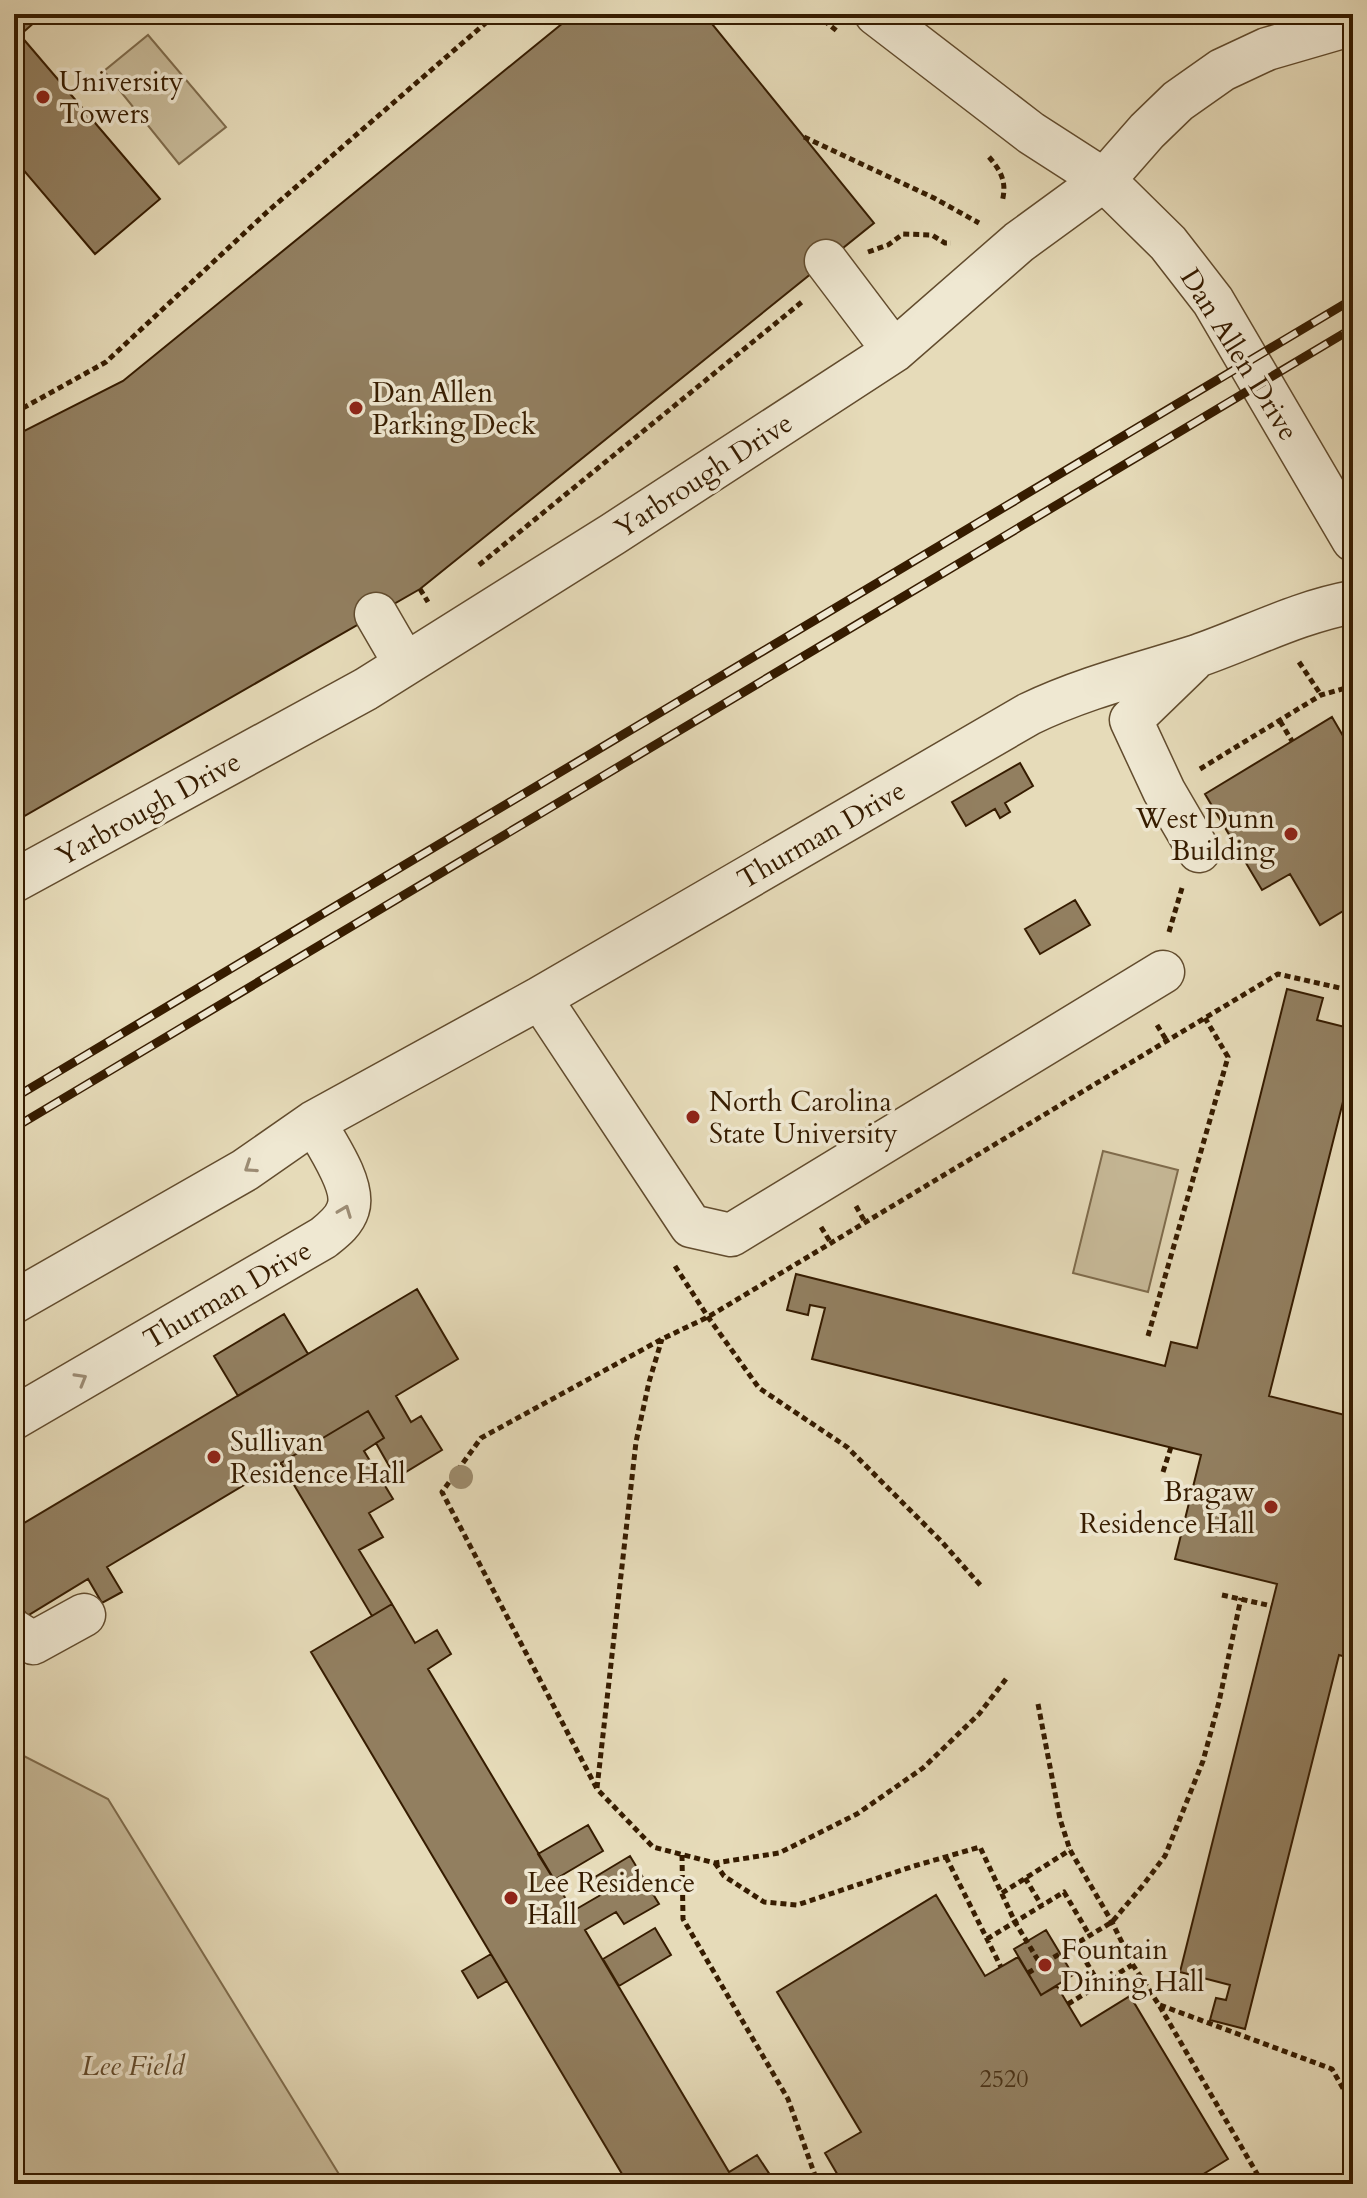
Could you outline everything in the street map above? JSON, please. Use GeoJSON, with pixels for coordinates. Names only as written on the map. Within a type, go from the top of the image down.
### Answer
{"type":"FeatureCollection","features":[{"type":"Feature","properties":{"kind":"street","name":"Yarbrough Drive"},"geometry":{"type":"LineString","coordinates":[[14,881],[366,689],[613,534],[894,351],[1019,242],[1104,180],[1178,101],[1222,70],[1267,49],[1353,24]]}},
{"type":"Feature","properties":{"kind":"street","name":"Dan Allen Drive"},"geometry":{"type":"LineString","coordinates":[[861,26],[1104,180],[1168,243],[1213,301],[1353,540]]}},
{"type":"Feature","properties":{"kind":"street"},"geometry":{"type":"LineString","coordinates":[[831,268],[894,351]]}},
{"type":"Feature","properties":{"kind":"street","name":"Thurman Drive"},"geometry":{"type":"LineString","coordinates":[[14,1302],[245,1170],[314,1122],[540,998],[1029,714],[1062,698],[1198,655],[1320,608],[1353,602]]}},
{"type":"Feature","properties":{"kind":"street"},"geometry":{"type":"LineString","coordinates":[[376,614],[405,664]]}},
{"type":"Feature","properties":{"kind":"street"},"geometry":{"type":"LineString","coordinates":[[1198,655],[1131,720],[1164,791],[1199,851]]}},
{"type":"Feature","properties":{"kind":"street"},"geometry":{"type":"LineString","coordinates":[[540,998],[691,1226],[731,1235],[1163,972]]}},
{"type":"Feature","properties":{"kind":"street","name":"Thurman Drive"},"geometry":{"type":"LineString","coordinates":[[14,1418],[335,1229],[347,1212],[350,1193],[314,1122]]}},
{"type":"Feature","properties":{"kind":"street"},"geometry":{"type":"LineString","coordinates":[[14,1631],[33,1643],[84,1615]]}},
{"type":"Feature","properties":{"kind":"path"},"geometry":{"type":"LineString","coordinates":[[14,413],[106,362],[267,212],[496,14]]}},
{"type":"Feature","properties":{"kind":"path"},"geometry":{"type":"LineString","coordinates":[[816,14],[861,26]]}},
{"type":"Feature","properties":{"kind":"path"},"geometry":{"type":"LineString","coordinates":[[804,137],[934,198],[986,227]]}},
{"type":"Feature","properties":{"kind":"path"},"geometry":{"type":"LineString","coordinates":[[983,151],[1002,173],[1005,186],[1003,200],[995,214]]}},
{"type":"Feature","properties":{"kind":"path"},"geometry":{"type":"LineString","coordinates":[[475,568],[831,268],[888,245],[903,234],[932,235],[945,243],[957,244]]}},
{"type":"Feature","properties":{"kind":"path"},"geometry":{"type":"LineString","coordinates":[[420,589],[435,612]]}},
{"type":"Feature","properties":{"kind":"path"},"geometry":{"type":"LineString","coordinates":[[1299,662],[1321,695]]}},
{"type":"Feature","properties":{"kind":"path"},"geometry":{"type":"LineString","coordinates":[[1164,791],[1321,695],[1353,686]]}},
{"type":"Feature","properties":{"kind":"path"},"geometry":{"type":"LineString","coordinates":[[1280,721],[1292,741]]}},
{"type":"Feature","properties":{"kind":"path"},"geometry":{"type":"LineString","coordinates":[[1163,972],[1169,925],[1187,872],[1199,851]]}},
{"type":"Feature","properties":{"kind":"path"},"geometry":{"type":"LineString","coordinates":[[1006,1679],[979,1714],[923,1768],[857,1814],[779,1853],[715,1863],[653,1847],[597,1789],[442,1492],[481,1438],[708,1317],[1278,974],[1353,991]]}},
{"type":"Feature","properties":{"kind":"path"},"geometry":{"type":"LineString","coordinates":[[1148,1336],[1228,1057],[1205,1018]]}},
{"type":"Feature","properties":{"kind":"path"},"geometry":{"type":"LineString","coordinates":[[674,1264],[759,1388],[847,1447],[941,1541],[982,1587]]}},
{"type":"Feature","properties":{"kind":"path"},"geometry":{"type":"LineString","coordinates":[[597,1789],[636,1442],[662,1339]]}},
{"type":"Feature","properties":{"kind":"path"},"geometry":{"type":"LineString","coordinates":[[1348,1416],[1353,1400]]}},
{"type":"Feature","properties":{"kind":"path"},"geometry":{"type":"LineString","coordinates":[[1163,1472],[1171,1447]]}},
{"type":"Feature","properties":{"kind":"path"},"geometry":{"type":"LineString","coordinates":[[1222,1595],[1272,1606]]}},
{"type":"Feature","properties":{"kind":"path"},"geometry":{"type":"LineString","coordinates":[[1028,1973],[1112,1922],[1165,1856],[1198,1775],[1219,1702],[1241,1598]]}},
{"type":"Feature","properties":{"kind":"path"},"geometry":{"type":"LineString","coordinates":[[1038,1704],[1060,1819],[1070,1850],[1133,1965],[1263,2184]]}},
{"type":"Feature","properties":{"kind":"path"},"geometry":{"type":"LineString","coordinates":[[715,1863],[724,1876],[764,1902],[797,1905],[980,1847],[1015,1922],[1041,1965]]}},
{"type":"Feature","properties":{"kind":"path"},"geometry":{"type":"LineString","coordinates":[[1002,1893],[1070,1850]]}},
{"type":"Feature","properties":{"kind":"path"},"geometry":{"type":"LineString","coordinates":[[682,1855],[683,1919],[788,2099],[818,2184]]}},
{"type":"Feature","properties":{"kind":"path"},"geometry":{"type":"LineString","coordinates":[[946,1857],[1001,1967]]}},
{"type":"Feature","properties":{"kind":"path"},"geometry":{"type":"LineString","coordinates":[[1025,1878],[1042,1906]]}},
{"type":"Feature","properties":{"kind":"path"},"geometry":{"type":"LineString","coordinates":[[987,1939],[1064,1892],[1090,1936]]}},
{"type":"Feature","properties":{"kind":"path"},"geometry":{"type":"LineString","coordinates":[[1076,1945],[1100,1985]]}},
{"type":"Feature","properties":{"kind":"path"},"geometry":{"type":"LineString","coordinates":[[1068,2004],[1133,1965]]}},
{"type":"Feature","properties":{"kind":"path"},"geometry":{"type":"LineString","coordinates":[[1159,2005],[1332,2069],[1353,2106]]}},
{"type":"Feature","properties":{"kind":"green space"},"geometry":{"type":"Polygon","coordinates":[[[148,35],[226,127],[179,164],[104,71],[148,35]]]}},
{"type":"Feature","properties":{"kind":"green space"},"geometry":{"type":"Polygon","coordinates":[[[1103,1151],[1178,1170],[1148,1292],[1073,1273],[1103,1151]]]}},
{"type":"Feature","properties":{"kind":"green space","name":"Lee Field"},"geometry":{"type":"Polygon","coordinates":[[[14,1751],[108,1799],[345,2184],[14,2184],[14,1751]]]}},
{"type":"Feature","properties":{"kind":"building","name":"University Towers"},"geometry":{"type":"Polygon","coordinates":[[[14,14],[44,14],[20,35],[160,199],[95,254],[14,159],[14,14]]]}},
{"type":"Feature","properties":{"kind":"building","name":"Dan Allen Parking Deck"},"geometry":{"type":"Polygon","coordinates":[[[574,14],[704,14],[874,223],[420,589],[14,822],[14,436],[123,381],[574,14]]]}},
{"type":"Feature","properties":{"kind":"building","name":"West Dunn Building"},"geometry":{"type":"Polygon","coordinates":[[[1332,717],[1353,753],[1353,905],[1320,925],[1290,874],[1262,890],[1205,794],[1332,717]]]}},
{"type":"Feature","properties":{"kind":"building"},"geometry":{"type":"Polygon","coordinates":[[[1020,763],[1033,786],[1005,803],[1010,812],[1000,818],[995,809],[966,826],[952,802],[1020,763]]]}},
{"type":"Feature","properties":{"kind":"building"},"geometry":{"type":"Polygon","coordinates":[[[1075,900],[1090,925],[1040,954],[1025,929],[1075,900]]]}},
{"type":"Feature","properties":{"kind":"building","name":"Bragaw Residence Hall"},"geometry":{"type":"Polygon","coordinates":[[[1287,989],[1323,998],[1317,1020],[1353,1029],[1353,1062],[1269,1396],[1353,1417],[1353,1659],[1339,1655],[1245,2029],[1210,2020],[1216,1998],[1226,2000],[1230,1985],[1180,1972],[1277,1584],[1175,1559],[1201,1455],[812,1359],[825,1308],[810,1305],[808,1315],[787,1310],[796,1274],[1165,1366],[1171,1342],[1197,1348],[1287,989]]]}},
{"type":"Feature","properties":{"kind":"building","name":"Sullivan Residence Hall"},"geometry":{"type":"Polygon","coordinates":[[[417,1289],[458,1359],[396,1396],[411,1422],[421,1416],[442,1450],[396,1478],[376,1443],[384,1438],[368,1411],[107,1567],[122,1592],[102,1603],[88,1579],[27,1616],[14,1594],[14,1529],[417,1289]]]}},
{"type":"Feature","properties":{"kind":"building"},"geometry":{"type":"Polygon","coordinates":[[[284,1314],[308,1354],[238,1396],[214,1356],[284,1314]]]}},
{"type":"Feature","properties":{"kind":"building"},"geometry":{"type":"Polygon","coordinates":[[[368,1411],[384,1438],[364,1451],[393,1499],[369,1513],[383,1537],[359,1550],[392,1604],[372,1616],[281,1463],[368,1411]]]}},
{"type":"Feature","properties":{"kind":"building","name":"Lee Residence Hall"},"geometry":{"type":"Polygon","coordinates":[[[392,1604],[415,1643],[437,1630],[451,1654],[428,1669],[573,1911],[604,1893],[595,1877],[630,1856],[659,1904],[624,1924],[616,1912],[585,1930],[729,2172],[757,2155],[774,2181],[769,2184],[628,2184],[311,1652],[392,1604]]]}},
{"type":"Feature","properties":{"kind":"building"},"geometry":{"type":"Polygon","coordinates":[[[588,1825],[603,1851],[554,1880],[538,1854],[588,1825]]]}},
{"type":"Feature","properties":{"kind":"building","name":"Fountain Dining Hall"},"geometry":{"type":"Polygon","coordinates":[[[936,1895],[985,1976],[1018,1957],[1041,1995],[1057,1986],[1081,2026],[1130,1996],[1228,2159],[1187,2184],[843,2184],[825,2153],[861,2132],[777,1992],[936,1895]]]}},
{"type":"Feature","properties":{"kind":"building"},"geometry":{"type":"Polygon","coordinates":[[[655,1928],[671,1955],[619,1986],[603,1959],[655,1928]]]}},
{"type":"Feature","properties":{"kind":"building","name":"Fountain Dining Hall"},"geometry":{"type":"Polygon","coordinates":[[[1046,1930],[1073,1975],[1041,1995],[1014,1949],[1046,1930]]]}},
{"type":"Feature","properties":{"kind":"building"},"geometry":{"type":"Polygon","coordinates":[[[491,1954],[507,1981],[478,1998],[462,1971],[491,1954]]]}},
{"type":"Feature","properties":{"kind":"railway"},"geometry":{"type":"LineString","coordinates":[[14,1098],[1353,299]]}},
{"type":"Feature","properties":{"kind":"railway"},"geometry":{"type":"LineString","coordinates":[[14,1128],[1353,328]]}},
{"type":"Feature","properties":{"kind":"place","name":"University Towers"},"geometry":{"type":"Point","coordinates":[43,97]}},
{"type":"Feature","properties":{"kind":"place","name":"Dan Allen Parking Deck"},"geometry":{"type":"Point","coordinates":[356,408]}},
{"type":"Feature","properties":{"kind":"place","name":"West Dunn Building"},"geometry":{"type":"Point","coordinates":[1291,834]}},
{"type":"Feature","properties":{"kind":"place","name":"North Carolina State University"},"geometry":{"type":"Point","coordinates":[693,1117]}},
{"type":"Feature","properties":{"kind":"place","name":"Sullivan Residence Hall"},"geometry":{"type":"Point","coordinates":[214,1457]}},
{"type":"Feature","properties":{"kind":"place","name":"Bragaw Residence Hall"},"geometry":{"type":"Point","coordinates":[1271,1507]}},
{"type":"Feature","properties":{"kind":"place","name":"Lee Residence Hall"},"geometry":{"type":"Point","coordinates":[511,1898]}},
{"type":"Feature","properties":{"kind":"place","name":"Fountain Dining Hall"},"geometry":{"type":"Point","coordinates":[1045,1965]}}]}
